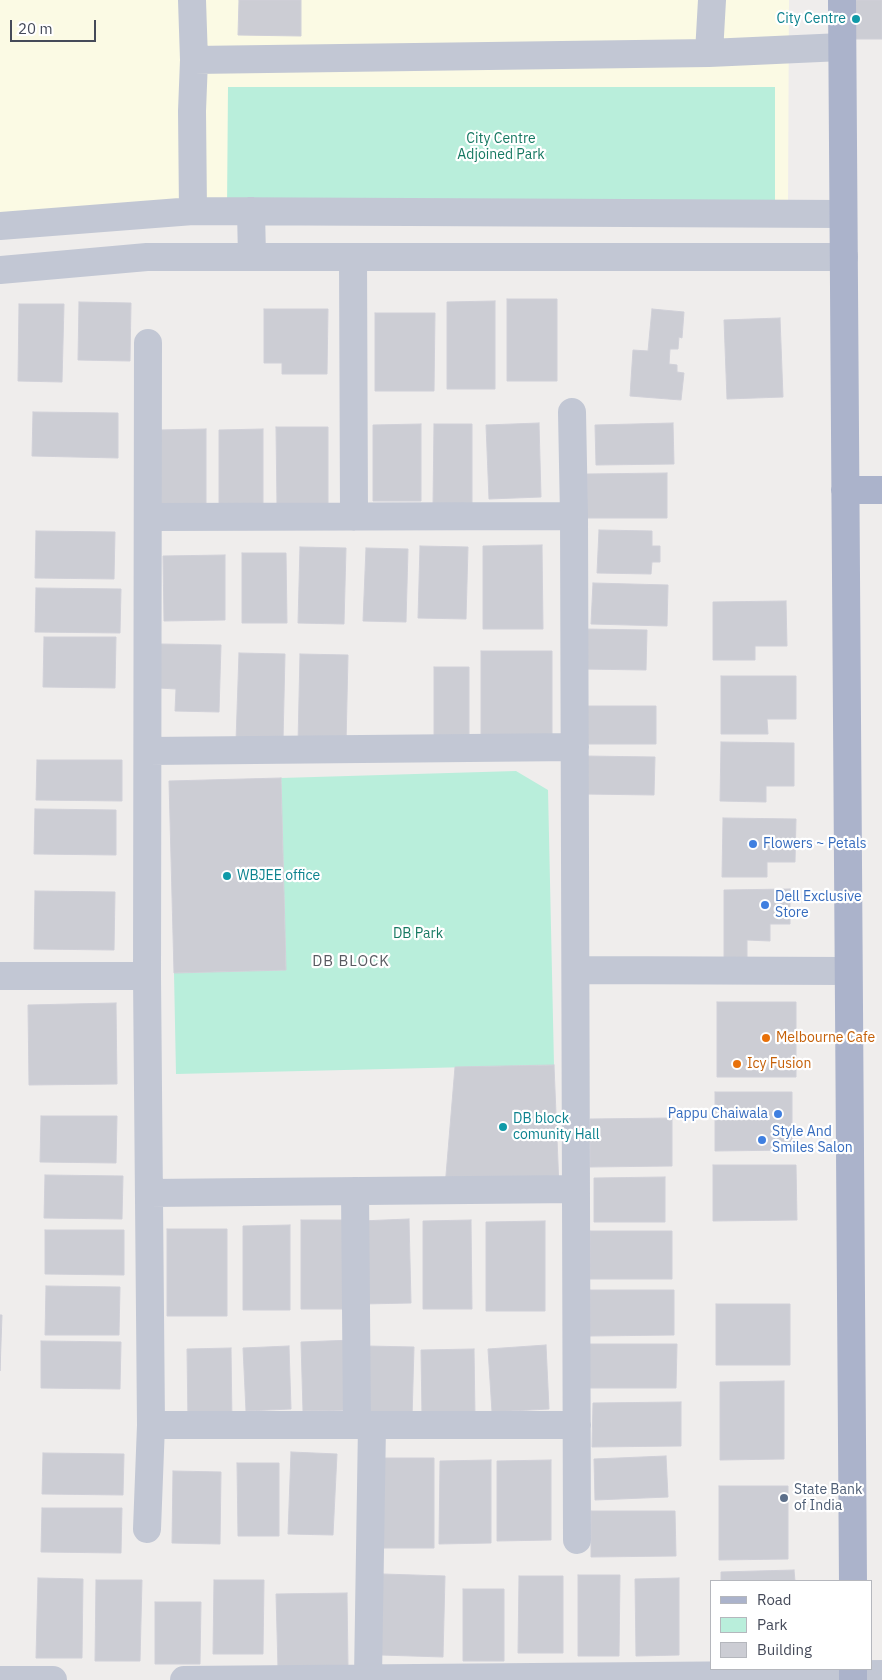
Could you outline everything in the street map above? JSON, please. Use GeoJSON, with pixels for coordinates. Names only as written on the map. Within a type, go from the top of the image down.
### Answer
{"type":"FeatureCollection","features":[{"type":"Feature","properties":{"kind":"main road"},"geometry":{"type":"LineString","coordinates":[[842,0],[853,1580]]}},
{"type":"Feature","properties":{"kind":"main road"},"geometry":{"type":"LineString","coordinates":[[845,490],[882,490]]}},
{"type":"Feature","properties":{"kind":"street"},"geometry":{"type":"LineString","coordinates":[[192,0],[194,60],[192,111],[193,211]]}},
{"type":"Feature","properties":{"kind":"street"},"geometry":{"type":"LineString","coordinates":[[709,53],[712,0]]}},
{"type":"Feature","properties":{"kind":"street"},"geometry":{"type":"LineString","coordinates":[[194,60],[709,53],[842,47]]}},
{"type":"Feature","properties":{"kind":"street"},"geometry":{"type":"LineString","coordinates":[[0,226],[193,211],[843,214]]}},
{"type":"Feature","properties":{"kind":"street"},"geometry":{"type":"LineString","coordinates":[[251,211],[252,257]]}},
{"type":"Feature","properties":{"kind":"street"},"geometry":{"type":"LineString","coordinates":[[0,270],[147,257],[844,257]]}},
{"type":"Feature","properties":{"kind":"street"},"geometry":{"type":"LineString","coordinates":[[353,257],[354,517]]}},
{"type":"Feature","properties":{"kind":"street"},"geometry":{"type":"LineString","coordinates":[[147,1530],[151,1425],[147,976],[149,751],[148,343]]}},
{"type":"Feature","properties":{"kind":"street"},"geometry":{"type":"LineString","coordinates":[[572,412],[574,516],[577,1540]]}},
{"type":"Feature","properties":{"kind":"street"},"geometry":{"type":"LineString","coordinates":[[148,517],[574,516]]}},
{"type":"Feature","properties":{"kind":"street"},"geometry":{"type":"LineString","coordinates":[[149,751],[575,747]]}},
{"type":"Feature","properties":{"kind":"street"},"geometry":{"type":"LineString","coordinates":[[576,970],[848,971]]}},
{"type":"Feature","properties":{"kind":"street"},"geometry":{"type":"LineString","coordinates":[[0,976],[147,976]]}},
{"type":"Feature","properties":{"kind":"street"},"geometry":{"type":"LineString","coordinates":[[150,1193],[576,1190]]}},
{"type":"Feature","properties":{"kind":"street"},"geometry":{"type":"LineString","coordinates":[[355,1191],[364,1425],[368,1677]]}},
{"type":"Feature","properties":{"kind":"street"},"geometry":{"type":"LineString","coordinates":[[151,1425],[577,1425]]}},
{"type":"Feature","properties":{"kind":"street"},"geometry":{"type":"LineString","coordinates":[[184,1680],[882,1674]]}},
{"type":"Feature","properties":{"kind":"street"},"geometry":{"type":"LineString","coordinates":[[0,1680],[53,1680]]}},
{"type":"Feature","properties":{"kind":"shaded area"},"geometry":{"type":"Polygon","coordinates":[[[0,0],[789,0],[788,202],[0,226],[0,0]]]}},
{"type":"Feature","properties":{"kind":"green space","name":"City Centre Adjoined Park"},"geometry":{"type":"Polygon","coordinates":[[[228,87],[775,87],[775,208],[227,208],[228,87]]]}},
{"type":"Feature","properties":{"kind":"green space","name":"DB Park"},"geometry":{"type":"Polygon","coordinates":[[[516,771],[548,790],[554,1065],[176,1074],[174,973],[286,970],[281,778],[516,771]]]}},
{"type":"Feature","properties":{"kind":"building"},"geometry":{"type":"Polygon","coordinates":[[[239,0],[301,0],[301,36],[238,35],[239,0]]]}},
{"type":"Feature","properties":{"kind":"building","name":"City Centre"},"geometry":{"type":"Polygon","coordinates":[[[829,0],[882,0],[882,39],[830,39],[829,0]]]}},
{"type":"Feature","properties":{"kind":"building"},"geometry":{"type":"Polygon","coordinates":[[[507,299],[557,299],[557,381],[507,381],[507,299]]]}},
{"type":"Feature","properties":{"kind":"building"},"geometry":{"type":"Polygon","coordinates":[[[495,301],[495,389],[447,389],[447,302],[495,301]]]}},
{"type":"Feature","properties":{"kind":"building"},"geometry":{"type":"Polygon","coordinates":[[[79,302],[131,303],[130,361],[78,360],[79,302]]]}},
{"type":"Feature","properties":{"kind":"building"},"geometry":{"type":"Polygon","coordinates":[[[19,304],[64,304],[62,382],[18,381],[19,304]]]}},
{"type":"Feature","properties":{"kind":"building"},"geometry":{"type":"Polygon","coordinates":[[[264,309],[328,309],[327,374],[282,374],[282,363],[264,363],[264,309]]]}},
{"type":"Feature","properties":{"kind":"building"},"geometry":{"type":"Polygon","coordinates":[[[652,309],[684,312],[682,338],[679,337],[678,349],[670,349],[669,364],[677,365],[677,372],[684,373],[681,400],[630,396],[633,350],[648,351],[652,309]]]}},
{"type":"Feature","properties":{"kind":"building"},"geometry":{"type":"Polygon","coordinates":[[[375,313],[435,313],[434,391],[375,391],[375,313]]]}},
{"type":"Feature","properties":{"kind":"building"},"geometry":{"type":"Polygon","coordinates":[[[780,318],[783,397],[727,399],[724,320],[780,318]]]}},
{"type":"Feature","properties":{"kind":"building"},"geometry":{"type":"Polygon","coordinates":[[[33,412],[118,413],[118,458],[32,456],[33,412]]]}},
{"type":"Feature","properties":{"kind":"building"},"geometry":{"type":"Polygon","coordinates":[[[539,423],[541,497],[489,499],[486,425],[539,423]]]}},
{"type":"Feature","properties":{"kind":"building"},"geometry":{"type":"Polygon","coordinates":[[[673,423],[674,464],[596,465],[595,425],[673,423]]]}},
{"type":"Feature","properties":{"kind":"building"},"geometry":{"type":"Polygon","coordinates":[[[421,424],[421,501],[373,501],[373,425],[421,424]]]}},
{"type":"Feature","properties":{"kind":"building"},"geometry":{"type":"Polygon","coordinates":[[[434,424],[472,424],[472,505],[433,505],[434,424]]]}},
{"type":"Feature","properties":{"kind":"building"},"geometry":{"type":"Polygon","coordinates":[[[276,427],[328,427],[328,506],[277,506],[276,427]]]}},
{"type":"Feature","properties":{"kind":"building"},"geometry":{"type":"Polygon","coordinates":[[[206,429],[206,505],[160,505],[159,430],[206,429]]]}},
{"type":"Feature","properties":{"kind":"building"},"geometry":{"type":"Polygon","coordinates":[[[263,429],[263,511],[219,512],[219,430],[263,429]]]}},
{"type":"Feature","properties":{"kind":"building"},"geometry":{"type":"Polygon","coordinates":[[[667,473],[667,518],[587,518],[587,474],[667,473]]]}},
{"type":"Feature","properties":{"kind":"building"},"geometry":{"type":"Polygon","coordinates":[[[599,530],[652,531],[652,546],[660,546],[660,562],[652,562],[651,574],[597,573],[599,530]]]}},
{"type":"Feature","properties":{"kind":"building"},"geometry":{"type":"Polygon","coordinates":[[[36,531],[115,532],[114,579],[35,578],[36,531]]]}},
{"type":"Feature","properties":{"kind":"building"},"geometry":{"type":"Polygon","coordinates":[[[542,545],[543,629],[483,629],[483,546],[542,545]]]}},
{"type":"Feature","properties":{"kind":"building"},"geometry":{"type":"Polygon","coordinates":[[[420,546],[468,547],[466,619],[418,618],[420,546]]]}},
{"type":"Feature","properties":{"kind":"building"},"geometry":{"type":"Polygon","coordinates":[[[300,547],[346,548],[344,624],[298,623],[300,547]]]}},
{"type":"Feature","properties":{"kind":"building"},"geometry":{"type":"Polygon","coordinates":[[[366,548],[408,549],[406,622],[363,621],[366,548]]]}},
{"type":"Feature","properties":{"kind":"building"},"geometry":{"type":"Polygon","coordinates":[[[242,553],[286,553],[287,623],[242,623],[242,553]]]}},
{"type":"Feature","properties":{"kind":"building"},"geometry":{"type":"Polygon","coordinates":[[[225,555],[225,620],[164,621],[163,556],[225,555]]]}},
{"type":"Feature","properties":{"kind":"building"},"geometry":{"type":"Polygon","coordinates":[[[593,583],[668,585],[667,626],[591,624],[593,583]]]}},
{"type":"Feature","properties":{"kind":"building"},"geometry":{"type":"Polygon","coordinates":[[[36,588],[121,589],[120,633],[35,632],[36,588]]]}},
{"type":"Feature","properties":{"kind":"building"},"geometry":{"type":"Polygon","coordinates":[[[786,601],[787,646],[755,646],[755,660],[713,660],[713,602],[786,601]]]}},
{"type":"Feature","properties":{"kind":"building"},"geometry":{"type":"Polygon","coordinates":[[[583,629],[647,630],[646,670],[582,669],[583,629]]]}},
{"type":"Feature","properties":{"kind":"building"},"geometry":{"type":"Polygon","coordinates":[[[44,637],[116,637],[115,688],[43,687],[44,637]]]}},
{"type":"Feature","properties":{"kind":"building"},"geometry":{"type":"Polygon","coordinates":[[[160,644],[221,645],[219,712],[175,711],[176,689],[159,688],[160,644]]]}},
{"type":"Feature","properties":{"kind":"building"},"geometry":{"type":"Polygon","coordinates":[[[481,651],[552,651],[552,741],[481,742],[481,651]]]}},
{"type":"Feature","properties":{"kind":"building"},"geometry":{"type":"Polygon","coordinates":[[[239,653],[285,654],[283,741],[236,741],[239,653]]]}},
{"type":"Feature","properties":{"kind":"building"},"geometry":{"type":"Polygon","coordinates":[[[300,654],[348,655],[346,744],[298,743],[300,654]]]}},
{"type":"Feature","properties":{"kind":"building"},"geometry":{"type":"Polygon","coordinates":[[[434,667],[469,667],[469,744],[434,744],[434,667]]]}},
{"type":"Feature","properties":{"kind":"building"},"geometry":{"type":"Polygon","coordinates":[[[721,676],[796,676],[796,719],[767,719],[768,734],[721,734],[721,676]]]}},
{"type":"Feature","properties":{"kind":"building"},"geometry":{"type":"Polygon","coordinates":[[[586,706],[656,706],[656,744],[586,744],[586,706]]]}},
{"type":"Feature","properties":{"kind":"building"},"geometry":{"type":"Polygon","coordinates":[[[721,742],[794,743],[794,786],[766,786],[766,802],[720,801],[721,742]]]}},
{"type":"Feature","properties":{"kind":"building"},"geometry":{"type":"Polygon","coordinates":[[[584,756],[655,757],[654,795],[584,794],[584,756]]]}},
{"type":"Feature","properties":{"kind":"building"},"geometry":{"type":"Polygon","coordinates":[[[37,760],[122,760],[122,801],[36,800],[37,760]]]}},
{"type":"Feature","properties":{"kind":"building","name":"WBJEE office"},"geometry":{"type":"Polygon","coordinates":[[[281,778],[286,970],[174,973],[169,781],[281,778]]]}},
{"type":"Feature","properties":{"kind":"building"},"geometry":{"type":"Polygon","coordinates":[[[35,809],[116,810],[116,855],[34,854],[35,809]]]}},
{"type":"Feature","properties":{"kind":"building"},"geometry":{"type":"Polygon","coordinates":[[[723,818],[796,819],[795,862],[767,862],[767,877],[722,877],[723,818]]]}},
{"type":"Feature","properties":{"kind":"building"},"geometry":{"type":"Polygon","coordinates":[[[790,889],[790,924],[770,924],[770,941],[747,940],[747,962],[724,963],[724,890],[790,889]]]}},
{"type":"Feature","properties":{"kind":"building"},"geometry":{"type":"Polygon","coordinates":[[[35,891],[115,892],[114,950],[34,949],[35,891]]]}},
{"type":"Feature","properties":{"kind":"building"},"geometry":{"type":"Polygon","coordinates":[[[717,1002],[796,1002],[796,1077],[717,1077],[717,1002]]]}},
{"type":"Feature","properties":{"kind":"building"},"geometry":{"type":"Polygon","coordinates":[[[116,1003],[117,1084],[29,1085],[28,1005],[116,1003]]]}},
{"type":"Feature","properties":{"kind":"building","name":"DB block comunity Hall"},"geometry":{"type":"Polygon","coordinates":[[[554,1065],[559,1187],[445,1187],[455,1067],[554,1065]]]}},
{"type":"Feature","properties":{"kind":"building"},"geometry":{"type":"Polygon","coordinates":[[[715,1092],[792,1092],[792,1150],[715,1151],[715,1092]]]}},
{"type":"Feature","properties":{"kind":"building"},"geometry":{"type":"Polygon","coordinates":[[[41,1116],[117,1116],[116,1163],[40,1162],[41,1116]]]}},
{"type":"Feature","properties":{"kind":"building"},"geometry":{"type":"Polygon","coordinates":[[[672,1118],[672,1166],[590,1167],[590,1119],[672,1118]]]}},
{"type":"Feature","properties":{"kind":"building"},"geometry":{"type":"Polygon","coordinates":[[[713,1165],[796,1165],[797,1220],[713,1221],[713,1165]]]}},
{"type":"Feature","properties":{"kind":"building"},"geometry":{"type":"Polygon","coordinates":[[[45,1175],[123,1176],[122,1219],[44,1218],[45,1175]]]}},
{"type":"Feature","properties":{"kind":"building"},"geometry":{"type":"Polygon","coordinates":[[[665,1177],[665,1222],[594,1222],[594,1178],[665,1177]]]}},
{"type":"Feature","properties":{"kind":"building"},"geometry":{"type":"Polygon","coordinates":[[[409,1219],[411,1303],[363,1304],[361,1221],[409,1219]]]}},
{"type":"Feature","properties":{"kind":"building"},"geometry":{"type":"Polygon","coordinates":[[[301,1220],[351,1220],[352,1309],[301,1309],[301,1220]]]}},
{"type":"Feature","properties":{"kind":"building"},"geometry":{"type":"Polygon","coordinates":[[[471,1220],[472,1309],[423,1309],[423,1221],[471,1220]]]}},
{"type":"Feature","properties":{"kind":"building"},"geometry":{"type":"Polygon","coordinates":[[[545,1221],[545,1311],[486,1311],[486,1222],[545,1221]]]}},
{"type":"Feature","properties":{"kind":"building"},"geometry":{"type":"Polygon","coordinates":[[[290,1225],[290,1310],[243,1310],[243,1226],[290,1225]]]}},
{"type":"Feature","properties":{"kind":"building"},"geometry":{"type":"Polygon","coordinates":[[[167,1229],[227,1229],[227,1316],[167,1316],[167,1229]]]}},
{"type":"Feature","properties":{"kind":"building"},"geometry":{"type":"Polygon","coordinates":[[[45,1230],[124,1230],[124,1275],[45,1274],[45,1230]]]}},
{"type":"Feature","properties":{"kind":"building"},"geometry":{"type":"Polygon","coordinates":[[[590,1231],[672,1231],[672,1279],[590,1279],[590,1231]]]}},
{"type":"Feature","properties":{"kind":"building"},"geometry":{"type":"Polygon","coordinates":[[[46,1286],[120,1287],[119,1335],[45,1335],[46,1286]]]}},
{"type":"Feature","properties":{"kind":"building"},"geometry":{"type":"Polygon","coordinates":[[[590,1290],[674,1290],[674,1335],[590,1336],[590,1290]]]}},
{"type":"Feature","properties":{"kind":"building"},"geometry":{"type":"Polygon","coordinates":[[[716,1304],[790,1304],[790,1365],[716,1365],[716,1304]]]}},
{"type":"Feature","properties":{"kind":"building"},"geometry":{"type":"Polygon","coordinates":[[[0,1315],[2,1315],[0,1371],[0,1315]]]}},
{"type":"Feature","properties":{"kind":"building"},"geometry":{"type":"Polygon","coordinates":[[[353,1340],[354,1410],[303,1411],[301,1342],[353,1340]]]}},
{"type":"Feature","properties":{"kind":"building"},"geometry":{"type":"Polygon","coordinates":[[[41,1341],[121,1342],[120,1389],[41,1388],[41,1341]]]}},
{"type":"Feature","properties":{"kind":"building"},"geometry":{"type":"Polygon","coordinates":[[[588,1344],[677,1344],[676,1388],[588,1388],[588,1344]]]}},
{"type":"Feature","properties":{"kind":"building"},"geometry":{"type":"Polygon","coordinates":[[[546,1345],[549,1409],[492,1412],[488,1349],[546,1345]]]}},
{"type":"Feature","properties":{"kind":"building"},"geometry":{"type":"Polygon","coordinates":[[[289,1346],[291,1409],[246,1411],[243,1348],[289,1346]]]}},
{"type":"Feature","properties":{"kind":"building"},"geometry":{"type":"Polygon","coordinates":[[[367,1346],[414,1347],[412,1419],[365,1418],[367,1346]]]}},
{"type":"Feature","properties":{"kind":"building"},"geometry":{"type":"Polygon","coordinates":[[[231,1348],[232,1422],[188,1422],[187,1349],[231,1348]]]}},
{"type":"Feature","properties":{"kind":"building"},"geometry":{"type":"Polygon","coordinates":[[[474,1349],[475,1416],[422,1417],[421,1350],[474,1349]]]}},
{"type":"Feature","properties":{"kind":"building"},"geometry":{"type":"Polygon","coordinates":[[[784,1381],[784,1459],[720,1460],[720,1382],[784,1381]]]}},
{"type":"Feature","properties":{"kind":"building"},"geometry":{"type":"Polygon","coordinates":[[[681,1402],[681,1446],[592,1447],[593,1403],[681,1402]]]}},
{"type":"Feature","properties":{"kind":"building"},"geometry":{"type":"Polygon","coordinates":[[[291,1452],[337,1454],[333,1535],[288,1534],[291,1452]]]}},
{"type":"Feature","properties":{"kind":"building"},"geometry":{"type":"Polygon","coordinates":[[[43,1453],[124,1454],[123,1495],[42,1494],[43,1453]]]}},
{"type":"Feature","properties":{"kind":"building"},"geometry":{"type":"Polygon","coordinates":[[[666,1456],[668,1497],[595,1500],[594,1459],[666,1456]]]}},
{"type":"Feature","properties":{"kind":"building"},"geometry":{"type":"Polygon","coordinates":[[[379,1458],[434,1458],[434,1548],[379,1548],[379,1458]]]}},
{"type":"Feature","properties":{"kind":"building"},"geometry":{"type":"Polygon","coordinates":[[[491,1460],[491,1543],[439,1544],[440,1461],[491,1460]]]}},
{"type":"Feature","properties":{"kind":"building"},"geometry":{"type":"Polygon","coordinates":[[[551,1460],[551,1540],[497,1541],[497,1461],[551,1460]]]}},
{"type":"Feature","properties":{"kind":"building"},"geometry":{"type":"Polygon","coordinates":[[[237,1463],[279,1463],[279,1536],[238,1536],[237,1463]]]}},
{"type":"Feature","properties":{"kind":"building"},"geometry":{"type":"Polygon","coordinates":[[[173,1471],[221,1472],[220,1544],[172,1543],[173,1471]]]}},
{"type":"Feature","properties":{"kind":"building"},"geometry":{"type":"Polygon","coordinates":[[[719,1486],[788,1486],[788,1559],[719,1560],[719,1486]]]}},
{"type":"Feature","properties":{"kind":"building"},"geometry":{"type":"Polygon","coordinates":[[[42,1508],[122,1508],[121,1553],[41,1552],[42,1508]]]}},
{"type":"Feature","properties":{"kind":"building"},"geometry":{"type":"Polygon","coordinates":[[[591,1511],[675,1511],[676,1556],[591,1557],[591,1511]]]}},
{"type":"Feature","properties":{"kind":"building"},"geometry":{"type":"Polygon","coordinates":[[[794,1570],[795,1580],[721,1580],[721,1572],[794,1570]]]}},
{"type":"Feature","properties":{"kind":"building"},"geometry":{"type":"Polygon","coordinates":[[[383,1574],[445,1576],[443,1657],[381,1655],[383,1574]]]}},
{"type":"Feature","properties":{"kind":"building"},"geometry":{"type":"Polygon","coordinates":[[[578,1575],[620,1575],[619,1656],[578,1656],[578,1575]]]}},
{"type":"Feature","properties":{"kind":"building"},"geometry":{"type":"Polygon","coordinates":[[[519,1576],[563,1576],[563,1653],[518,1653],[519,1576]]]}},
{"type":"Feature","properties":{"kind":"building"},"geometry":{"type":"Polygon","coordinates":[[[38,1578],[83,1579],[82,1658],[36,1658],[38,1578]]]}},
{"type":"Feature","properties":{"kind":"building"},"geometry":{"type":"Polygon","coordinates":[[[679,1578],[679,1655],[636,1656],[635,1579],[679,1578]]]}},
{"type":"Feature","properties":{"kind":"building"},"geometry":{"type":"Polygon","coordinates":[[[96,1580],[142,1580],[140,1661],[95,1661],[96,1580]]]}},
{"type":"Feature","properties":{"kind":"building"},"geometry":{"type":"Polygon","coordinates":[[[214,1580],[264,1580],[263,1654],[213,1654],[214,1580]]]}},
{"type":"Feature","properties":{"kind":"building"},"geometry":{"type":"Polygon","coordinates":[[[463,1589],[504,1589],[504,1661],[463,1661],[463,1589]]]}},
{"type":"Feature","properties":{"kind":"building"},"geometry":{"type":"Polygon","coordinates":[[[347,1593],[348,1666],[278,1668],[276,1594],[347,1593]]]}},
{"type":"Feature","properties":{"kind":"building"},"geometry":{"type":"Polygon","coordinates":[[[155,1602],[201,1602],[200,1664],[155,1664],[155,1602]]]}},
{"type":"Feature","properties":{"kind":"place","name":"City Centre"},"geometry":{"type":"Point","coordinates":[856,19]}},
{"type":"Feature","properties":{"kind":"place","name":"Flowers ~ Petals"},"geometry":{"type":"Point","coordinates":[753,844]}},
{"type":"Feature","properties":{"kind":"place","name":"WBJEE office"},"geometry":{"type":"Point","coordinates":[227,876]}},
{"type":"Feature","properties":{"kind":"place","name":"Dell Exclusive Store"},"geometry":{"type":"Point","coordinates":[765,905]}},
{"type":"Feature","properties":{"kind":"place","name":"Melbourne Cafe"},"geometry":{"type":"Point","coordinates":[766,1038]}},
{"type":"Feature","properties":{"kind":"place","name":"Icy Fusion"},"geometry":{"type":"Point","coordinates":[737,1064]}},
{"type":"Feature","properties":{"kind":"place","name":"Pappu Chaiwala"},"geometry":{"type":"Point","coordinates":[778,1114]}},
{"type":"Feature","properties":{"kind":"place","name":"DB block comunity Hall"},"geometry":{"type":"Point","coordinates":[503,1127]}},
{"type":"Feature","properties":{"kind":"place","name":"Style And Smiles Salon"},"geometry":{"type":"Point","coordinates":[762,1140]}},
{"type":"Feature","properties":{"kind":"place","name":"State Bank of India"},"geometry":{"type":"Point","coordinates":[784,1498]}},
{"type":"Feature","properties":{"kind":"district","name":"DB BLOCK"},"geometry":{"type":"Point","coordinates":[351,962]}}]}
